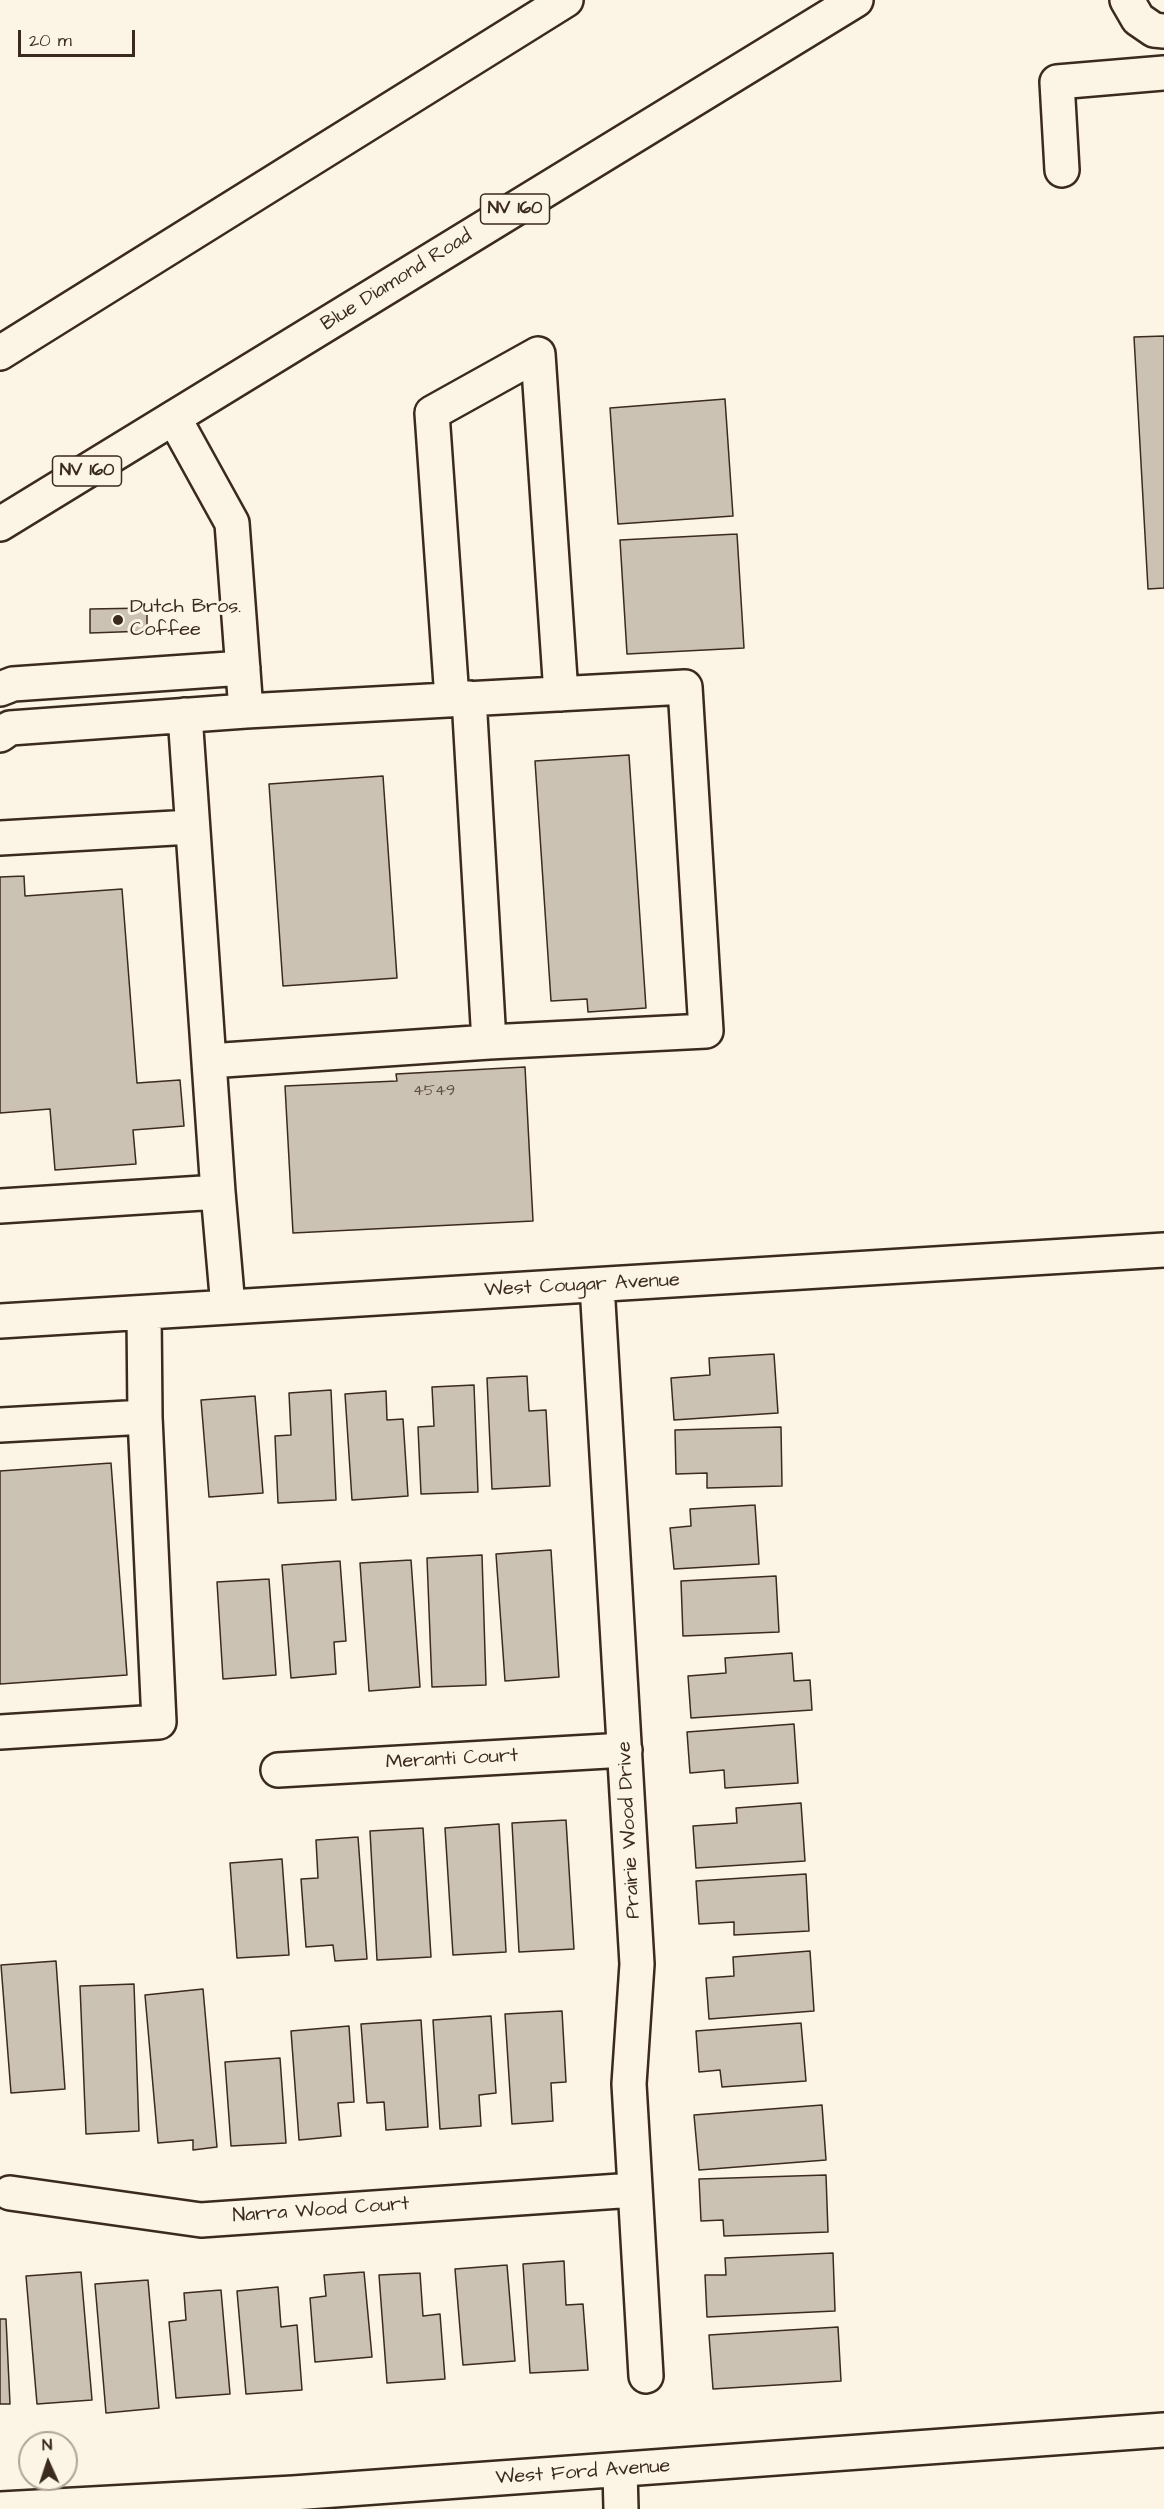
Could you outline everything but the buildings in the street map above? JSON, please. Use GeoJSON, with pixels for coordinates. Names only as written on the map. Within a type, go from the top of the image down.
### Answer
{"type":"FeatureCollection","features":[{"type":"Feature","properties":{"kind":"main road"},"geometry":{"type":"LineString","coordinates":[[0,353],[566,0]]}},
{"type":"Feature","properties":{"kind":"main road","name":"Blue Diamond Road"},"geometry":{"type":"LineString","coordinates":[[0,524],[856,0]]}},
{"type":"Feature","properties":{"kind":"main road"},"geometry":{"type":"LineString","coordinates":[[1127,0],[1138,19],[1154,30],[1164,31]]}},
{"type":"Feature","properties":{"kind":"main road"},"geometry":{"type":"LineString","coordinates":[[1062,170],[1057,82],[1164,73]]}},
{"type":"Feature","properties":{"kind":"main road"},"geometry":{"type":"LineString","coordinates":[[489,1042],[460,699],[432,412],[538,354],[561,694]]}},
{"type":"Feature","properties":{"kind":"main road"},"geometry":{"type":"LineString","coordinates":[[174,418],[232,523],[246,711]]}},
{"type":"Feature","properties":{"kind":"main road"},"geometry":{"type":"LineString","coordinates":[[0,689],[13,684],[243,668]]}},
{"type":"Feature","properties":{"kind":"main road"},"geometry":{"type":"LineString","coordinates":[[79,679],[82,722]]}},
{"type":"Feature","properties":{"kind":"main road"},"geometry":{"type":"LineString","coordinates":[[0,733],[10,728],[185,715],[685,687],[706,1031],[489,1042],[209,1061]]}},
{"type":"Feature","properties":{"kind":"main road"},"geometry":{"type":"LineString","coordinates":[[185,715],[191,827],[228,1307]]}},
{"type":"Feature","properties":{"kind":"main road"},"geometry":{"type":"LineString","coordinates":[[0,838],[191,827]]}},
{"type":"Feature","properties":{"kind":"main road"},"geometry":{"type":"LineString","coordinates":[[0,1206],[218,1192]]}},
{"type":"Feature","properties":{"kind":"main road","name":"West Cougar Avenue"},"geometry":{"type":"LineString","coordinates":[[0,1321],[1164,1250]]}},
{"type":"Feature","properties":{"kind":"main road","name":"Prairie Wood Drive"},"geometry":{"type":"LineString","coordinates":[[597,1285],[637,1964],[629,2084],[646,2376]]}},
{"type":"Feature","properties":{"kind":"main road"},"geometry":{"type":"LineString","coordinates":[[0,1732],[159,1722],[145,1417],[144,1312]]}},
{"type":"Feature","properties":{"kind":"main road"},"geometry":{"type":"LineString","coordinates":[[0,1425],[145,1417]]}},
{"type":"Feature","properties":{"kind":"main road","name":"Meranti Court"},"geometry":{"type":"LineString","coordinates":[[278,1770],[626,1750]]}},
{"type":"Feature","properties":{"kind":"main road","name":"Narra Wood Court"},"geometry":{"type":"LineString","coordinates":[[10,2193],[201,2220],[634,2190]]}},
{"type":"Feature","properties":{"kind":"main road","name":"West Ford Avenue"},"geometry":{"type":"LineString","coordinates":[[1,2509],[294,2501],[620,2470],[1164,2430]]}},
{"type":"Feature","properties":{"kind":"main road"},"geometry":{"type":"LineString","coordinates":[[620,2470],[621,2509]]}},
{"type":"Feature","properties":{"kind":"place","name":"Dutch Bros. Coffee"},"geometry":{"type":"Point","coordinates":[118,620]}}]}
